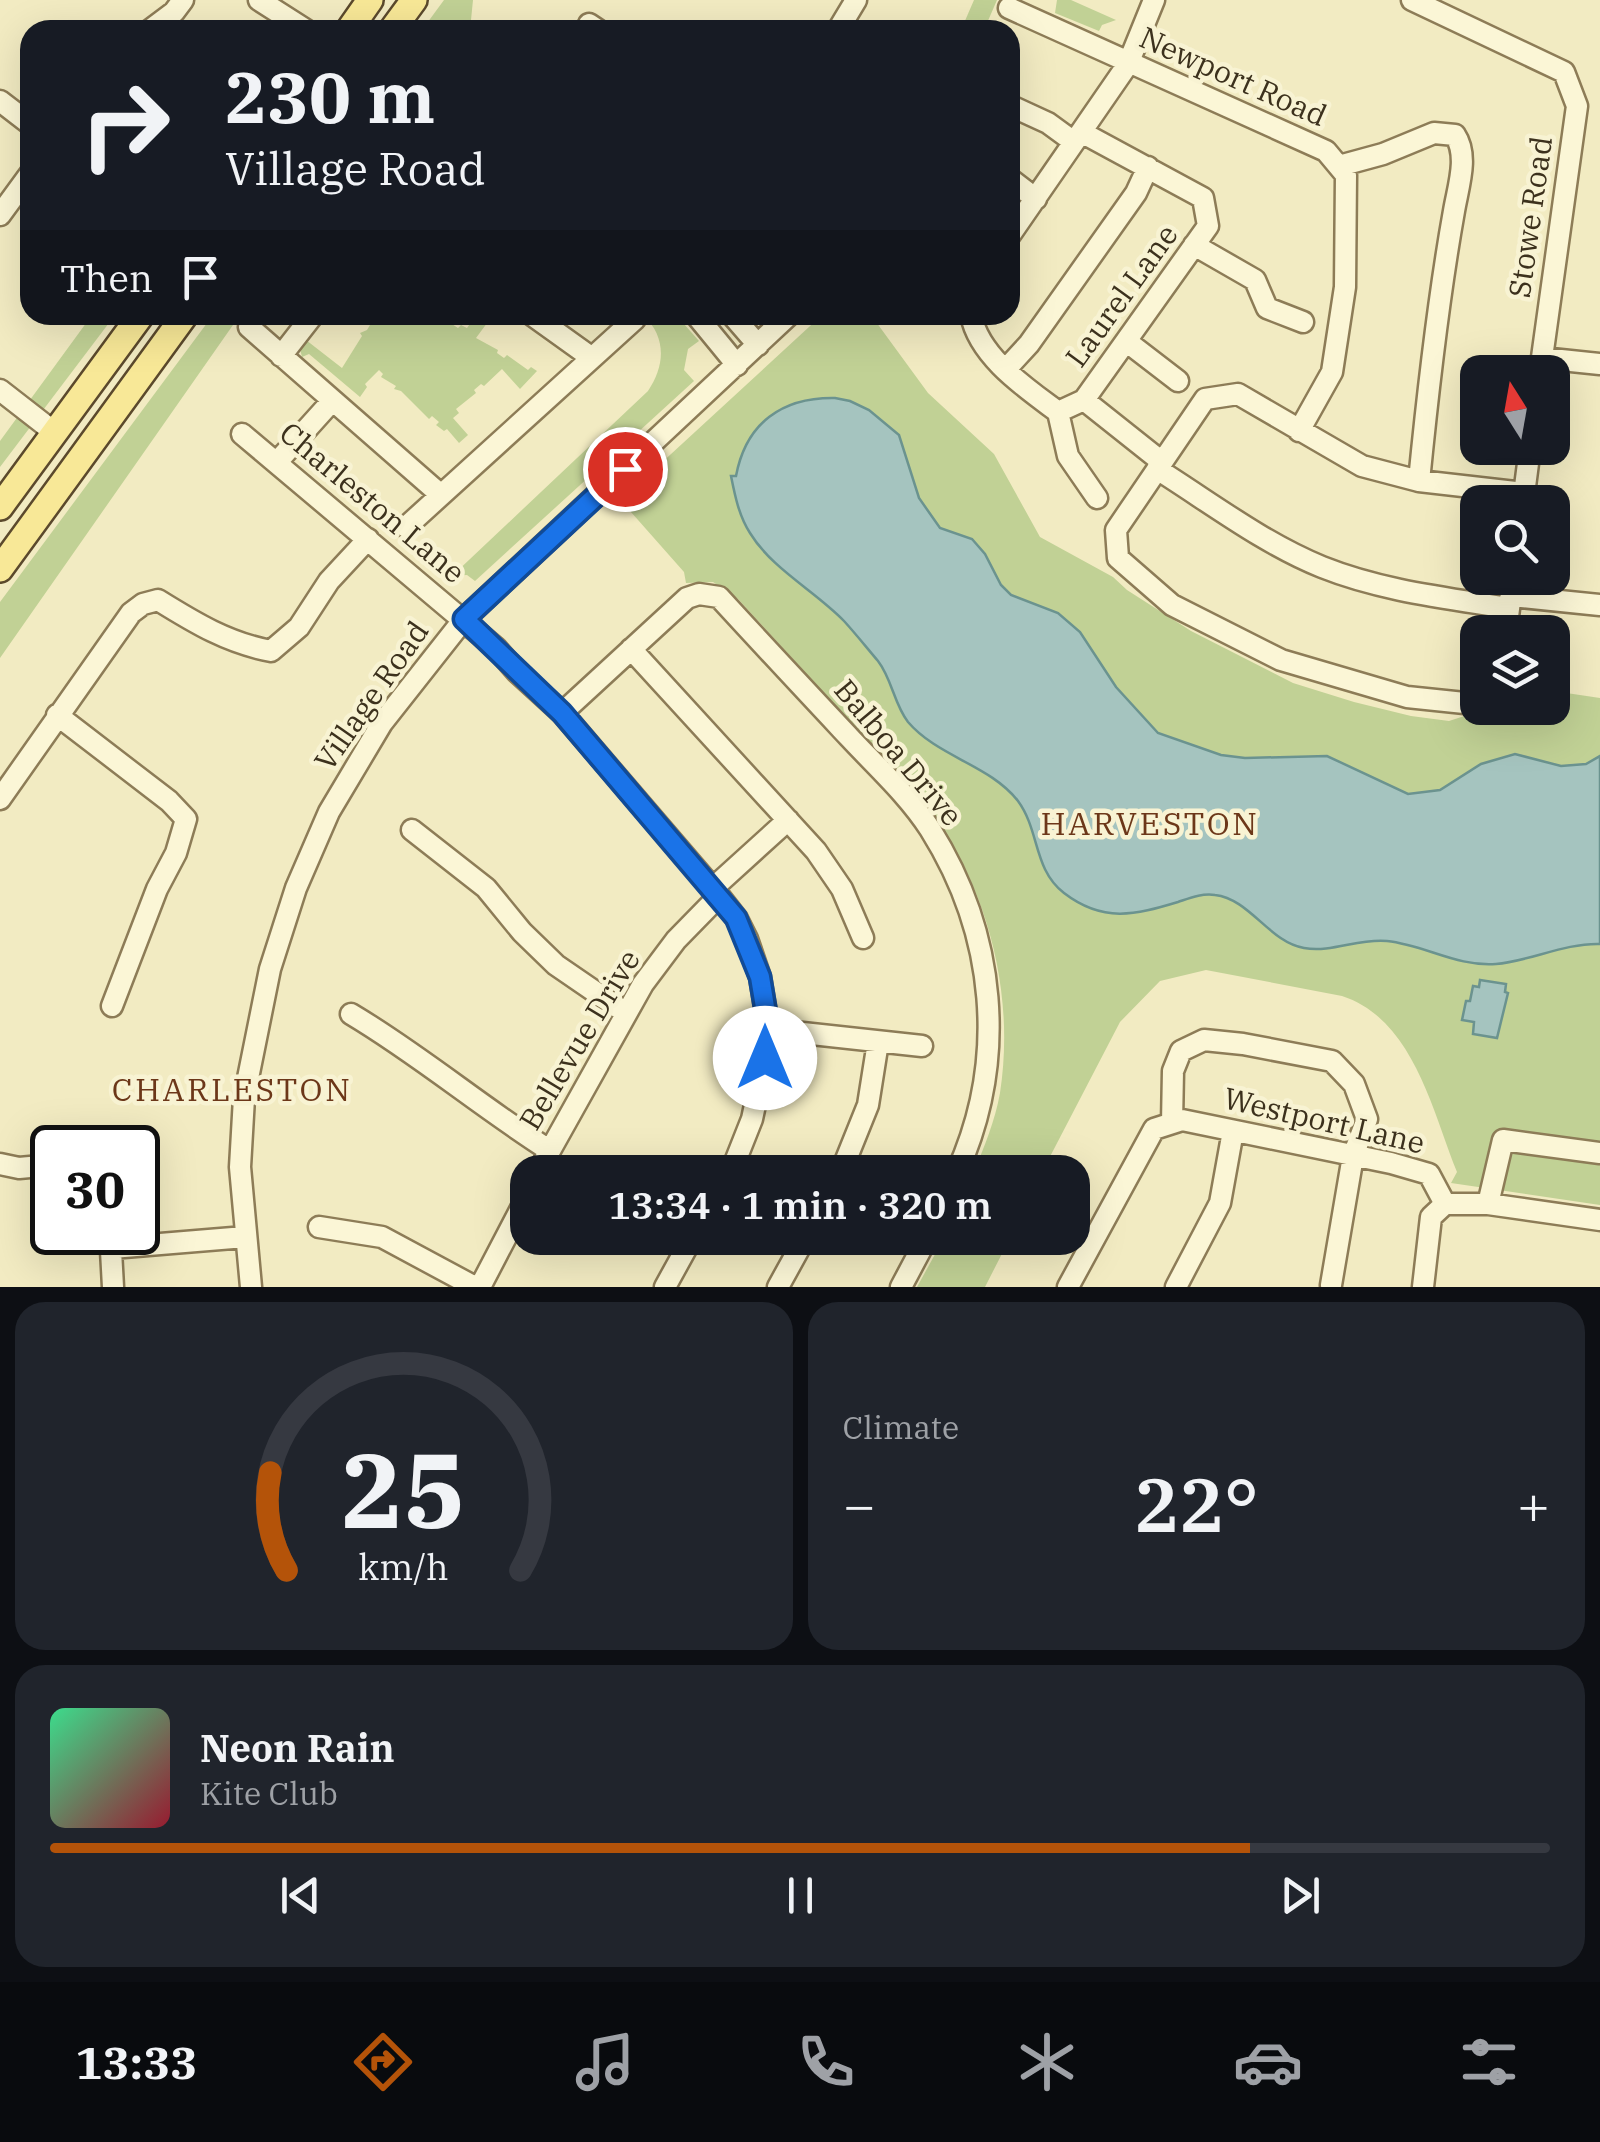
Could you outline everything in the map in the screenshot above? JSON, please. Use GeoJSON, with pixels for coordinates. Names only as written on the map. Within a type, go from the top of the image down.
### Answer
{"type":"FeatureCollection","features":[{"type":"Feature","properties":{"kind":"main road"},"geometry":{"type":"LineString","coordinates":[[0,506],[134,325]]}},
{"type":"Feature","properties":{"kind":"main road"},"geometry":{"type":"LineString","coordinates":[[0,569],[178,325]]}},
{"type":"Feature","properties":{"kind":"street"},"geometry":{"type":"LineString","coordinates":[[163,20],[182,0]]}},
{"type":"Feature","properties":{"kind":"street"},"geometry":{"type":"LineString","coordinates":[[259,0],[290,20]]}},
{"type":"Feature","properties":{"kind":"street"},"geometry":{"type":"LineString","coordinates":[[1020,221],[1128,64],[1154,0]]}},
{"type":"Feature","properties":{"kind":"street","name":"Stowe Road"},"geometry":{"type":"LineString","coordinates":[[1412,0],[1564,72],[1576,106],[1542,355]]}},
{"type":"Feature","properties":{"kind":"street","name":"Newport Road"},"geometry":{"type":"LineString","coordinates":[[1011,4],[1128,64],[1326,151],[1346,175],[1342,304],[1332,372],[1299,431]]}},
{"type":"Feature","properties":{"kind":"street"},"geometry":{"type":"LineString","coordinates":[[0,101],[20,116]]}},
{"type":"Feature","properties":{"kind":"street"},"geometry":{"type":"LineString","coordinates":[[1006,369],[1030,344],[1136,193],[1148,166],[1020,110]]}},
{"type":"Feature","properties":{"kind":"street"},"geometry":{"type":"LineString","coordinates":[[1339,166],[1383,154],[1434,133],[1456,136],[1462,146],[1436,310],[1419,480]]}},
{"type":"Feature","properties":{"kind":"street","name":"Laurel Lane"},"geometry":{"type":"LineString","coordinates":[[1058,412],[1084,400],[1208,226],[1203,198],[1148,166]]}},
{"type":"Feature","properties":{"kind":"street"},"geometry":{"type":"LineString","coordinates":[[0,214],[20,187]]}},
{"type":"Feature","properties":{"kind":"street"},"geometry":{"type":"LineString","coordinates":[[1020,187],[1036,199]]}},
{"type":"Feature","properties":{"kind":"street"},"geometry":{"type":"LineString","coordinates":[[1194,245],[1256,280],[1267,308],[1303,322]]}},
{"type":"Feature","properties":{"kind":"street"},"geometry":{"type":"LineString","coordinates":[[281,356],[305,325]]}},
{"type":"Feature","properties":{"kind":"street"},"geometry":{"type":"LineString","coordinates":[[546,325],[592,358]]}},
{"type":"Feature","properties":{"kind":"street"},"geometry":{"type":"LineString","coordinates":[[406,527],[628,325]]}},
{"type":"Feature","properties":{"kind":"street"},"geometry":{"type":"LineString","coordinates":[[704,325],[737,365]]}},
{"type":"Feature","properties":{"kind":"street"},"geometry":{"type":"LineString","coordinates":[[741,325],[758,345]]}},
{"type":"Feature","properties":{"kind":"street","name":"Village Road"},"geometry":{"type":"LineString","coordinates":[[250,1287],[240,1167],[244,1098],[270,969],[296,888],[328,812],[382,723],[464,619],[779,325]]}},
{"type":"Feature","properties":{"kind":"street"},"geometry":{"type":"LineString","coordinates":[[973,325],[1006,369],[1058,412],[1068,456],[1097,498]]}},
{"type":"Feature","properties":{"kind":"street"},"geometry":{"type":"LineString","coordinates":[[248,327],[440,495]]}},
{"type":"Feature","properties":{"kind":"street"},"geometry":{"type":"LineString","coordinates":[[1126,340],[1178,381]]}},
{"type":"Feature","properties":{"kind":"street"},"geometry":{"type":"LineString","coordinates":[[1570,365],[1600,364]]}},
{"type":"Feature","properties":{"kind":"street"},"geometry":{"type":"LineString","coordinates":[[0,390],[54,432]]}},
{"type":"Feature","properties":{"kind":"street"},"geometry":{"type":"LineString","coordinates":[[1460,487],[1362,466],[1238,394],[1205,399],[1116,530],[1118,558],[1172,605],[1281,660],[1407,697],[1460,703]]}},
{"type":"Feature","properties":{"kind":"street"},"geometry":{"type":"LineString","coordinates":[[1084,400],[1160,466],[1244,526],[1322,567],[1394,588],[1460,591]]}},
{"type":"Feature","properties":{"kind":"street"},"geometry":{"type":"LineString","coordinates":[[277,462],[332,401]]}},
{"type":"Feature","properties":{"kind":"street","name":"Charleston Lane"},"geometry":{"type":"LineString","coordinates":[[242,434],[464,619],[562,713],[736,918],[756,964],[766,1013],[765,1058],[752,1119],[738,1155]]}},
{"type":"Feature","properties":{"kind":"street"},"geometry":{"type":"LineString","coordinates":[[0,799],[131,613],[143,604],[158,600],[209,632],[240,645],[270,651],[299,627],[329,581],[368,539]]}},
{"type":"Feature","properties":{"kind":"street","name":"Balboa Drive"},"geometry":{"type":"LineString","coordinates":[[562,713],[686,598],[700,594],[718,598],[883,774],[928,826],[964,895],[987,978],[988,1072],[962,1155]]}},
{"type":"Feature","properties":{"kind":"street"},"geometry":{"type":"LineString","coordinates":[[1519,595],[1600,605]]}},
{"type":"Feature","properties":{"kind":"street"},"geometry":{"type":"LineString","coordinates":[[631,649],[832,873],[863,938]]}},
{"type":"Feature","properties":{"kind":"street"},"geometry":{"type":"LineString","coordinates":[[57,715],[186,819],[176,853],[157,889],[112,1006]]}},
{"type":"Feature","properties":{"kind":"street","name":"Bellevue Drive"},"geometry":{"type":"LineString","coordinates":[[546,1155],[643,984],[715,893],[788,820]]}},
{"type":"Feature","properties":{"kind":"street"},"geometry":{"type":"LineString","coordinates":[[412,830],[486,888],[556,965],[626,1013]]}},
{"type":"Feature","properties":{"kind":"street"},"geometry":{"type":"LineString","coordinates":[[351,1014],[398,1042],[497,1118],[549,1150]]}},
{"type":"Feature","properties":{"kind":"street"},"geometry":{"type":"LineString","coordinates":[[766,1029],[922,1046]]}},
{"type":"Feature","properties":{"kind":"street"},"geometry":{"type":"LineString","coordinates":[[1068,1287],[1154,1129],[1172,1123],[1173,1071],[1182,1052],[1204,1040],[1332,1062],[1354,1084],[1366,1120],[1353,1156],[1331,1285]]}},
{"type":"Feature","properties":{"kind":"street"},"geometry":{"type":"LineString","coordinates":[[849,1155],[868,1104],[878,1042]]}},
{"type":"Feature","properties":{"kind":"street","name":"Westport Lane"},"geometry":{"type":"LineString","coordinates":[[1172,1123],[1182,1120],[1429,1174],[1446,1204]]}},
{"type":"Feature","properties":{"kind":"street"},"geometry":{"type":"LineString","coordinates":[[1176,1287],[1220,1203],[1233,1131]]}},
{"type":"Feature","properties":{"kind":"street"},"geometry":{"type":"LineString","coordinates":[[1488,1204],[1503,1140],[1600,1152]]}},
{"type":"Feature","properties":{"kind":"street"},"geometry":{"type":"LineString","coordinates":[[0,1164],[30,1167]]}},
{"type":"Feature","properties":{"kind":"street"},"geometry":{"type":"LineString","coordinates":[[1423,1287],[1431,1217],[1446,1204],[1488,1204],[1600,1220]]}},
{"type":"Feature","properties":{"kind":"street"},"geometry":{"type":"LineString","coordinates":[[320,1228],[382,1237],[478,1287],[510,1228]]}},
{"type":"Feature","properties":{"kind":"street"},"geometry":{"type":"LineString","coordinates":[[160,1239],[245,1237]]}},
{"type":"Feature","properties":{"kind":"street"},"geometry":{"type":"LineString","coordinates":[[112,1255],[113,1287]]}},
{"type":"Feature","properties":{"kind":"street"},"geometry":{"type":"LineString","coordinates":[[666,1287],[683,1255]]}},
{"type":"Feature","properties":{"kind":"street"},"geometry":{"type":"LineString","coordinates":[[778,1287],[796,1255]]}},
{"type":"Feature","properties":{"kind":"street"},"geometry":{"type":"LineString","coordinates":[[901,1287],[918,1255]]}},
{"type":"Feature","properties":{"kind":"green space"},"geometry":{"type":"Polygon","coordinates":[[[444,0],[473,0],[471,20],[429,20],[444,0]]]}},
{"type":"Feature","properties":{"kind":"green space"},"geometry":{"type":"Polygon","coordinates":[[[974,0],[997,0],[988,20],[965,20],[974,0]]]}},
{"type":"Feature","properties":{"kind":"green space"},"geometry":{"type":"Polygon","coordinates":[[[1057,0],[1071,0],[1116,20],[1102,25],[1099,31],[1055,13],[1057,0]]]}},
{"type":"Feature","properties":{"kind":"green space"},"geometry":{"type":"Polygon","coordinates":[[[85,325],[107,325],[0,467],[0,441],[85,325]]]}},
{"type":"Feature","properties":{"kind":"green space"},"geometry":{"type":"Polygon","coordinates":[[[206,325],[233,325],[0,658],[0,602],[206,325]]]}},
{"type":"Feature","properties":{"kind":"green space"},"geometry":{"type":"Polygon","coordinates":[[[370,325],[486,325],[476,338],[498,350],[504,358],[507,355],[528,370],[531,367],[537,371],[520,389],[502,369],[474,390],[476,393],[456,409],[459,413],[453,418],[468,435],[459,443],[447,429],[436,425],[439,422],[432,416],[429,419],[401,391],[394,389],[396,386],[381,377],[379,370],[365,384],[360,397],[309,354],[302,357],[300,349],[306,340],[342,368],[362,336],[360,333],[370,325]]]}},
{"type":"Feature","properties":{"kind":"green space"},"geometry":{"type":"Polygon","coordinates":[[[652,325],[685,325],[699,341],[688,349],[684,370],[694,381],[475,581],[467,575],[452,576],[648,391],[660,362],[652,325]]]}},
{"type":"Feature","properties":{"kind":"green space"},"geometry":{"type":"Polygon","coordinates":[[[811,325],[878,325],[928,393],[994,454],[1040,537],[1113,577],[1191,631],[1293,683],[1411,716],[1449,721],[1460,717],[1460,725],[1570,725],[1570,694],[1600,698],[1600,1205],[1451,1183],[1457,1172],[1428,1095],[1403,1045],[1386,1024],[1342,996],[1206,970],[1160,981],[1120,1022],[1051,1155],[980,1155],[1000,1093],[1004,1019],[993,946],[983,911],[952,843],[918,794],[738,599],[713,582],[686,583],[684,572],[623,503],[633,489],[811,325]]]}},
{"type":"Feature","properties":{"kind":"green space"},"geometry":{"type":"Polygon","coordinates":[[[935,1255],[1001,1255],[985,1287],[917,1287],[935,1255]]]}},
{"type":"Feature","properties":{"kind":"water"},"geometry":{"type":"Polygon","coordinates":[[[835,398],[869,410],[899,435],[919,498],[940,528],[972,539],[1011,595],[1058,613],[1080,632],[1116,687],[1158,733],[1221,755],[1327,756],[1408,794],[1440,790],[1481,764],[1515,754],[1561,766],[1586,764],[1600,756],[1600,944],[1482,964],[1387,941],[1304,948],[1280,938],[1239,904],[1215,895],[1120,914],[1078,903],[1047,873],[1018,801],[993,778],[934,744],[908,722],[878,661],[833,610],[770,558],[743,520],[731,476],[736,476],[748,441],[769,417],[783,408],[835,398]]]}},
{"type":"Feature","properties":{"kind":"water"},"geometry":{"type":"Polygon","coordinates":[[[1480,980],[1506,984],[1508,993],[1497,1038],[1473,1034],[1474,1022],[1462,1020],[1466,1001],[1470,1001],[1473,986],[1479,987],[1480,980]]]}},
{"type":"Feature","properties":{"kind":"district","name":"HARVESTON"},"geometry":{"type":"Point","coordinates":[1150,824]}},
{"type":"Feature","properties":{"kind":"district","name":"CHARLESTON"},"geometry":{"type":"Point","coordinates":[232,1090]}},
{"type":"Feature","properties":{"kind":"route"},"geometry":{"type":"LineString","coordinates":[[625,469],[464,619],[562,713],[736,918],[760,977],[766,1013],[765,1058]]}}]}
